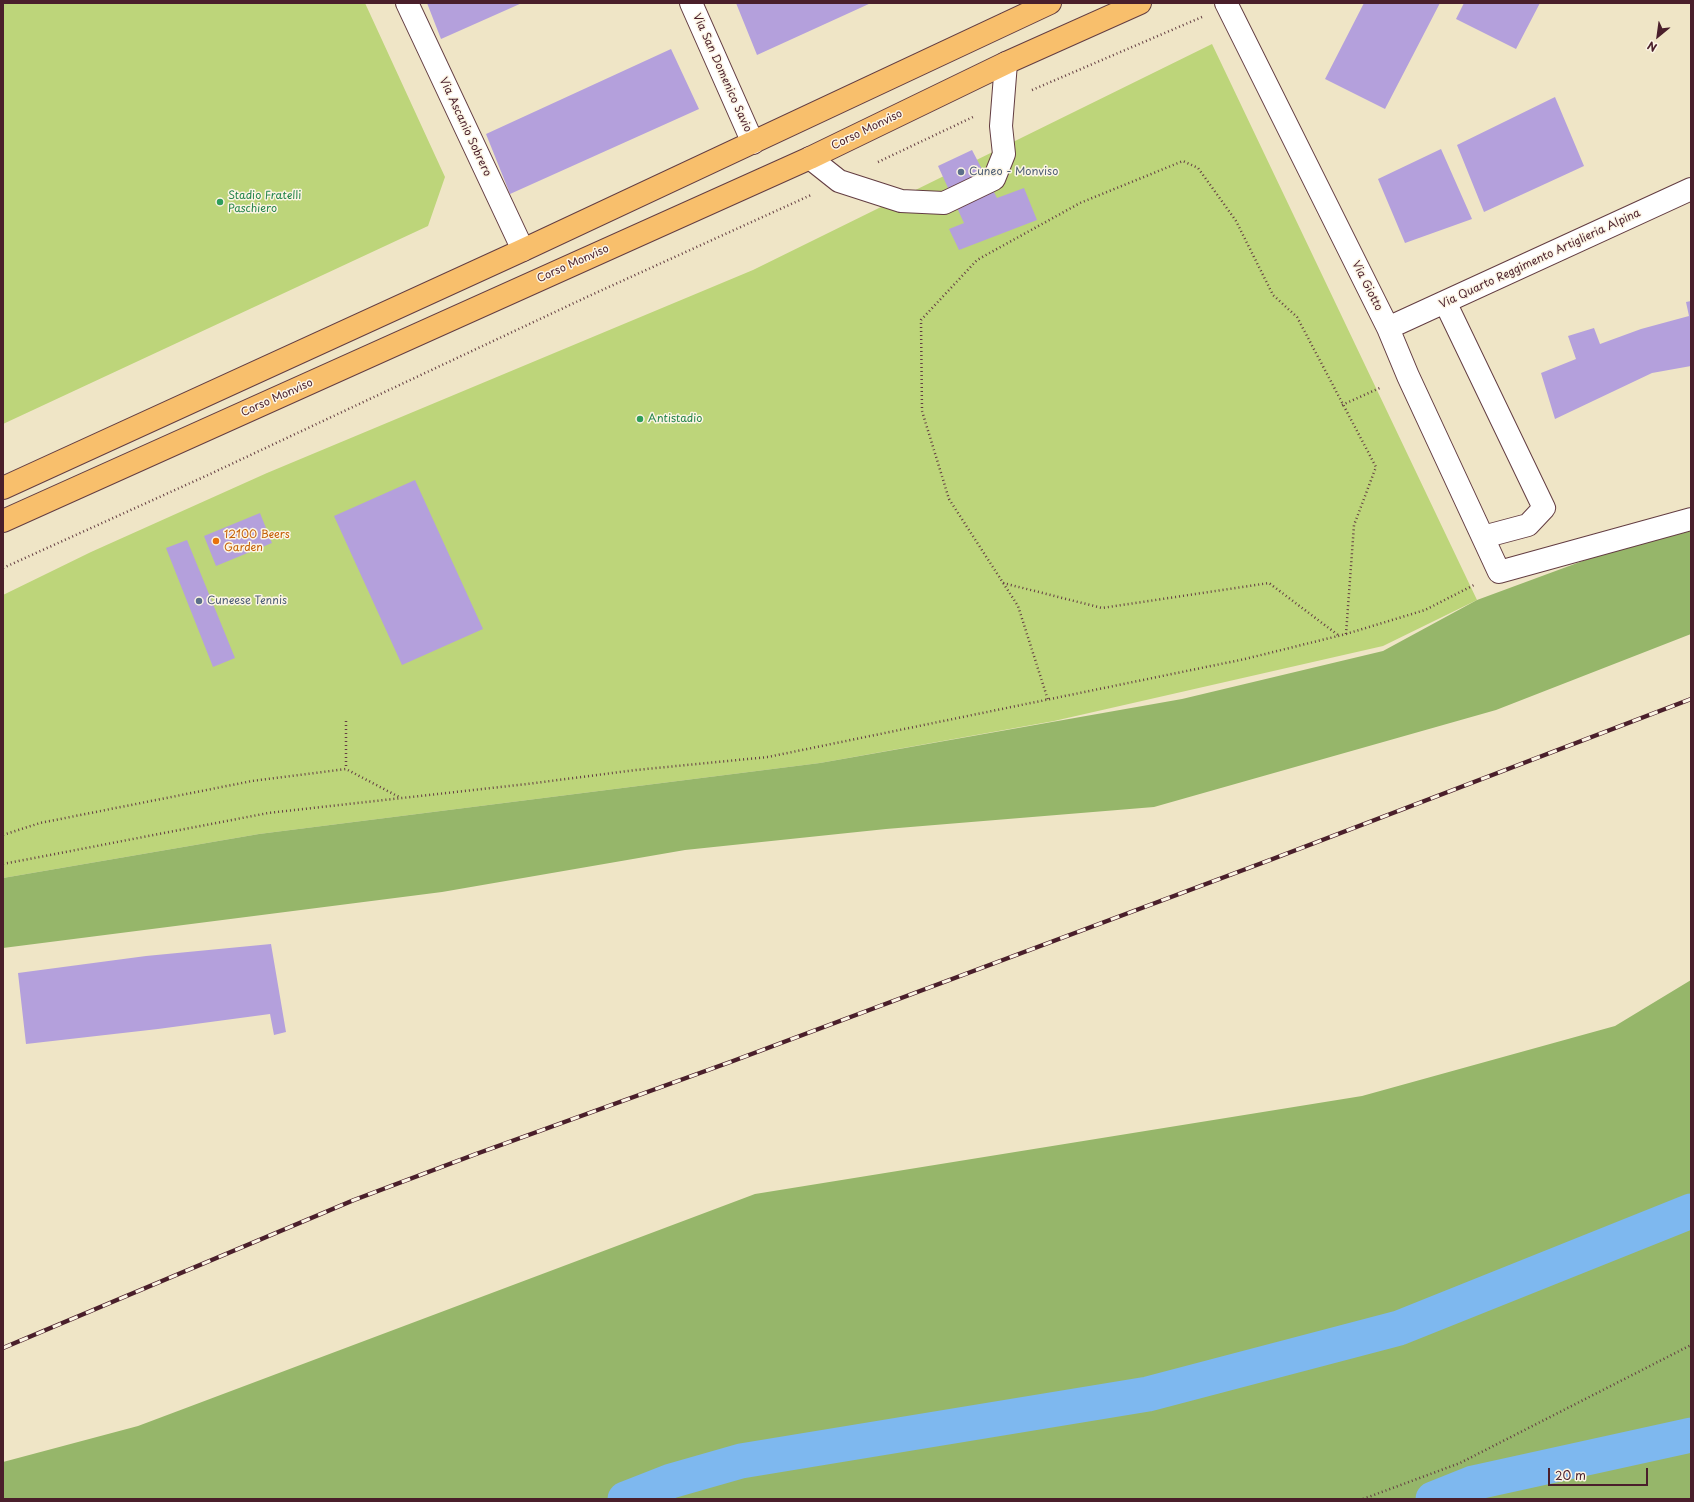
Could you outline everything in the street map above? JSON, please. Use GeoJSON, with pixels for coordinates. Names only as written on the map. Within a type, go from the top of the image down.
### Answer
{"type":"FeatureCollection","features":[{"type":"Feature","properties":{"kind":"main road"},"geometry":{"type":"LineString","coordinates":[[3,488],[523,250],[1050,3]]}},
{"type":"Feature","properties":{"kind":"main road","name":"Corso Monviso"},"geometry":{"type":"LineString","coordinates":[[3,521],[810,158],[1006,63],[1140,3]]}},
{"type":"Feature","properties":{"kind":"street","name":"Via Ascanio Sobrero"},"geometry":{"type":"LineString","coordinates":[[407,3],[523,250]]}},
{"type":"Feature","properties":{"kind":"street","name":"Via San Domenico Savio"},"geometry":{"type":"LineString","coordinates":[[691,3],[752,143]]}},
{"type":"Feature","properties":{"kind":"street","name":"Via Giotto"},"geometry":{"type":"LineString","coordinates":[[1226,4],[1388,328],[1408,376],[1500,572]]}},
{"type":"Feature","properties":{"kind":"street"},"geometry":{"type":"LineString","coordinates":[[810,158],[839,181],[901,201],[944,203],[994,179],[1004,154],[1001,126],[1006,63]]}},
{"type":"Feature","properties":{"kind":"street","name":"Via Quarto Reggimento Artiglieria Alpina"},"geometry":{"type":"LineString","coordinates":[[1388,328],[1691,189]]}},
{"type":"Feature","properties":{"kind":"street"},"geometry":{"type":"LineString","coordinates":[[1445,302],[1544,508],[1528,524],[1483,537]]}},
{"type":"Feature","properties":{"kind":"street"},"geometry":{"type":"LineString","coordinates":[[1500,572],[1691,519]]}},
{"type":"Feature","properties":{"kind":"path"},"geometry":{"type":"LineString","coordinates":[[3,568],[215,472],[589,296],[839,181],[1002,102],[1226,4]]}},
{"type":"Feature","properties":{"kind":"path"},"geometry":{"type":"LineString","coordinates":[[1048,700],[1018,606],[949,499],[922,411],[921,320],[976,260],[1080,204],[1183,161],[1198,168],[1236,221],[1273,295],[1297,317],[1376,467],[1354,525],[1346,634]]}},
{"type":"Feature","properties":{"kind":"path"},"geometry":{"type":"LineString","coordinates":[[1342,405],[1408,376]]}},
{"type":"Feature","properties":{"kind":"path"},"geometry":{"type":"LineString","coordinates":[[3,864],[268,813],[401,799],[636,770],[768,757],[884,735],[1245,659],[1346,634],[1425,610],[1500,572]]}},
{"type":"Feature","properties":{"kind":"path"},"geometry":{"type":"LineString","coordinates":[[1003,583],[1102,608],[1269,583],[1338,635]]}},
{"type":"Feature","properties":{"kind":"path"},"geometry":{"type":"LineString","coordinates":[[346,721],[346,769]]}},
{"type":"Feature","properties":{"kind":"path"},"geometry":{"type":"LineString","coordinates":[[3,835],[40,823],[252,781],[346,769],[401,799]]}},
{"type":"Feature","properties":{"kind":"path"},"geometry":{"type":"LineString","coordinates":[[1363,1499],[1460,1463],[1691,1345]]}},
{"type":"Feature","properties":{"kind":"green space","name":"Stadio Fratelli Paschiero"},"geometry":{"type":"Polygon","coordinates":[[[3,3],[365,3],[445,177],[428,226],[3,424],[3,3]]]}},
{"type":"Feature","properties":{"kind":"green space"},"geometry":{"type":"Polygon","coordinates":[[[1212,44],[1477,600],[1383,646],[1054,721],[820,763],[259,834],[3,878],[3,595],[91,552],[267,473],[753,270],[1212,44]]]}},
{"type":"Feature","properties":{"kind":"green space"},"geometry":{"type":"Polygon","coordinates":[[[1691,521],[1691,634],[1496,710],[1154,807],[886,829],[685,850],[442,892],[3,948],[3,878],[259,834],[820,763],[1182,699],[1383,651],[1477,600],[1691,521]]]}},
{"type":"Feature","properties":{"kind":"green space"},"geometry":{"type":"Polygon","coordinates":[[[1691,980],[1691,1499],[3,1499],[3,1462],[138,1426],[755,1194],[1362,1096],[1615,1026],[1691,980]]]}},
{"type":"Feature","properties":{"kind":"building"},"geometry":{"type":"Polygon","coordinates":[[[427,3],[522,3],[441,39],[427,3]]]}},
{"type":"Feature","properties":{"kind":"building"},"geometry":{"type":"Polygon","coordinates":[[[736,3],[871,3],[757,55],[736,3]]]}},
{"type":"Feature","properties":{"kind":"building"},"geometry":{"type":"Polygon","coordinates":[[[1364,3],[1440,3],[1385,109],[1325,79],[1364,3]]]}},
{"type":"Feature","properties":{"kind":"building"},"geometry":{"type":"Polygon","coordinates":[[[1464,3],[1540,3],[1516,49],[1456,19],[1464,3]]]}},
{"type":"Feature","properties":{"kind":"building"},"geometry":{"type":"Polygon","coordinates":[[[671,49],[699,109],[510,194],[486,134],[671,49]]]}},
{"type":"Feature","properties":{"kind":"building"},"geometry":{"type":"Polygon","coordinates":[[[1555,97],[1584,166],[1484,212],[1457,145],[1555,97]]]}},
{"type":"Feature","properties":{"kind":"building"},"geometry":{"type":"Polygon","coordinates":[[[1441,149],[1472,219],[1405,243],[1378,179],[1441,149]]]}},
{"type":"Feature","properties":{"kind":"building"},"geometry":{"type":"Polygon","coordinates":[[[972,150],[997,198],[1024,188],[1037,220],[959,250],[949,229],[964,223],[938,166],[972,150]]]}},
{"type":"Feature","properties":{"kind":"building"},"geometry":{"type":"Polygon","coordinates":[[[1691,301],[1691,366],[1652,373],[1555,419],[1541,373],[1576,359],[1568,336],[1594,328],[1600,344],[1641,329],[1689,316],[1686,302],[1691,301]]]}},
{"type":"Feature","properties":{"kind":"building"},"geometry":{"type":"Polygon","coordinates":[[[415,480],[483,629],[402,665],[334,516],[415,480]]]}},
{"type":"Feature","properties":{"kind":"building"},"geometry":{"type":"Polygon","coordinates":[[[260,513],[272,543],[216,566],[204,536],[260,513]]]}},
{"type":"Feature","properties":{"kind":"building"},"geometry":{"type":"Polygon","coordinates":[[[187,540],[235,658],[213,667],[166,548],[187,540]]]}},
{"type":"Feature","properties":{"kind":"building"},"geometry":{"type":"Polygon","coordinates":[[[271,944],[286,1032],[274,1035],[270,1014],[158,1029],[26,1044],[18,973],[146,956],[271,944]]]}},
{"type":"Feature","properties":{"kind":"waterway"},"geometry":{"type":"LineString","coordinates":[[625,1499],[671,1481],[741,1461],[1148,1394],[1399,1328],[1691,1211]]}},
{"type":"Feature","properties":{"kind":"waterway"},"geometry":{"type":"LineString","coordinates":[[1433,1499],[1473,1483],[1691,1435]]}},
{"type":"Feature","properties":{"kind":"railway"},"geometry":{"type":"LineString","coordinates":[[3,1348],[354,1200],[733,1061],[1270,860],[1691,699]]}},
{"type":"Feature","properties":{"kind":"place","name":"Cuneo - Monviso"},"geometry":{"type":"Point","coordinates":[961,172]}},
{"type":"Feature","properties":{"kind":"place","name":"Stadio Fratelli Paschiero"},"geometry":{"type":"Point","coordinates":[220,202]}},
{"type":"Feature","properties":{"kind":"place","name":"Antistadio"},"geometry":{"type":"Point","coordinates":[640,419]}},
{"type":"Feature","properties":{"kind":"place","name":"12100 Beers Garden"},"geometry":{"type":"Point","coordinates":[216,541]}},
{"type":"Feature","properties":{"kind":"place","name":"Cuneese Tennis"},"geometry":{"type":"Point","coordinates":[199,601]}}]}
